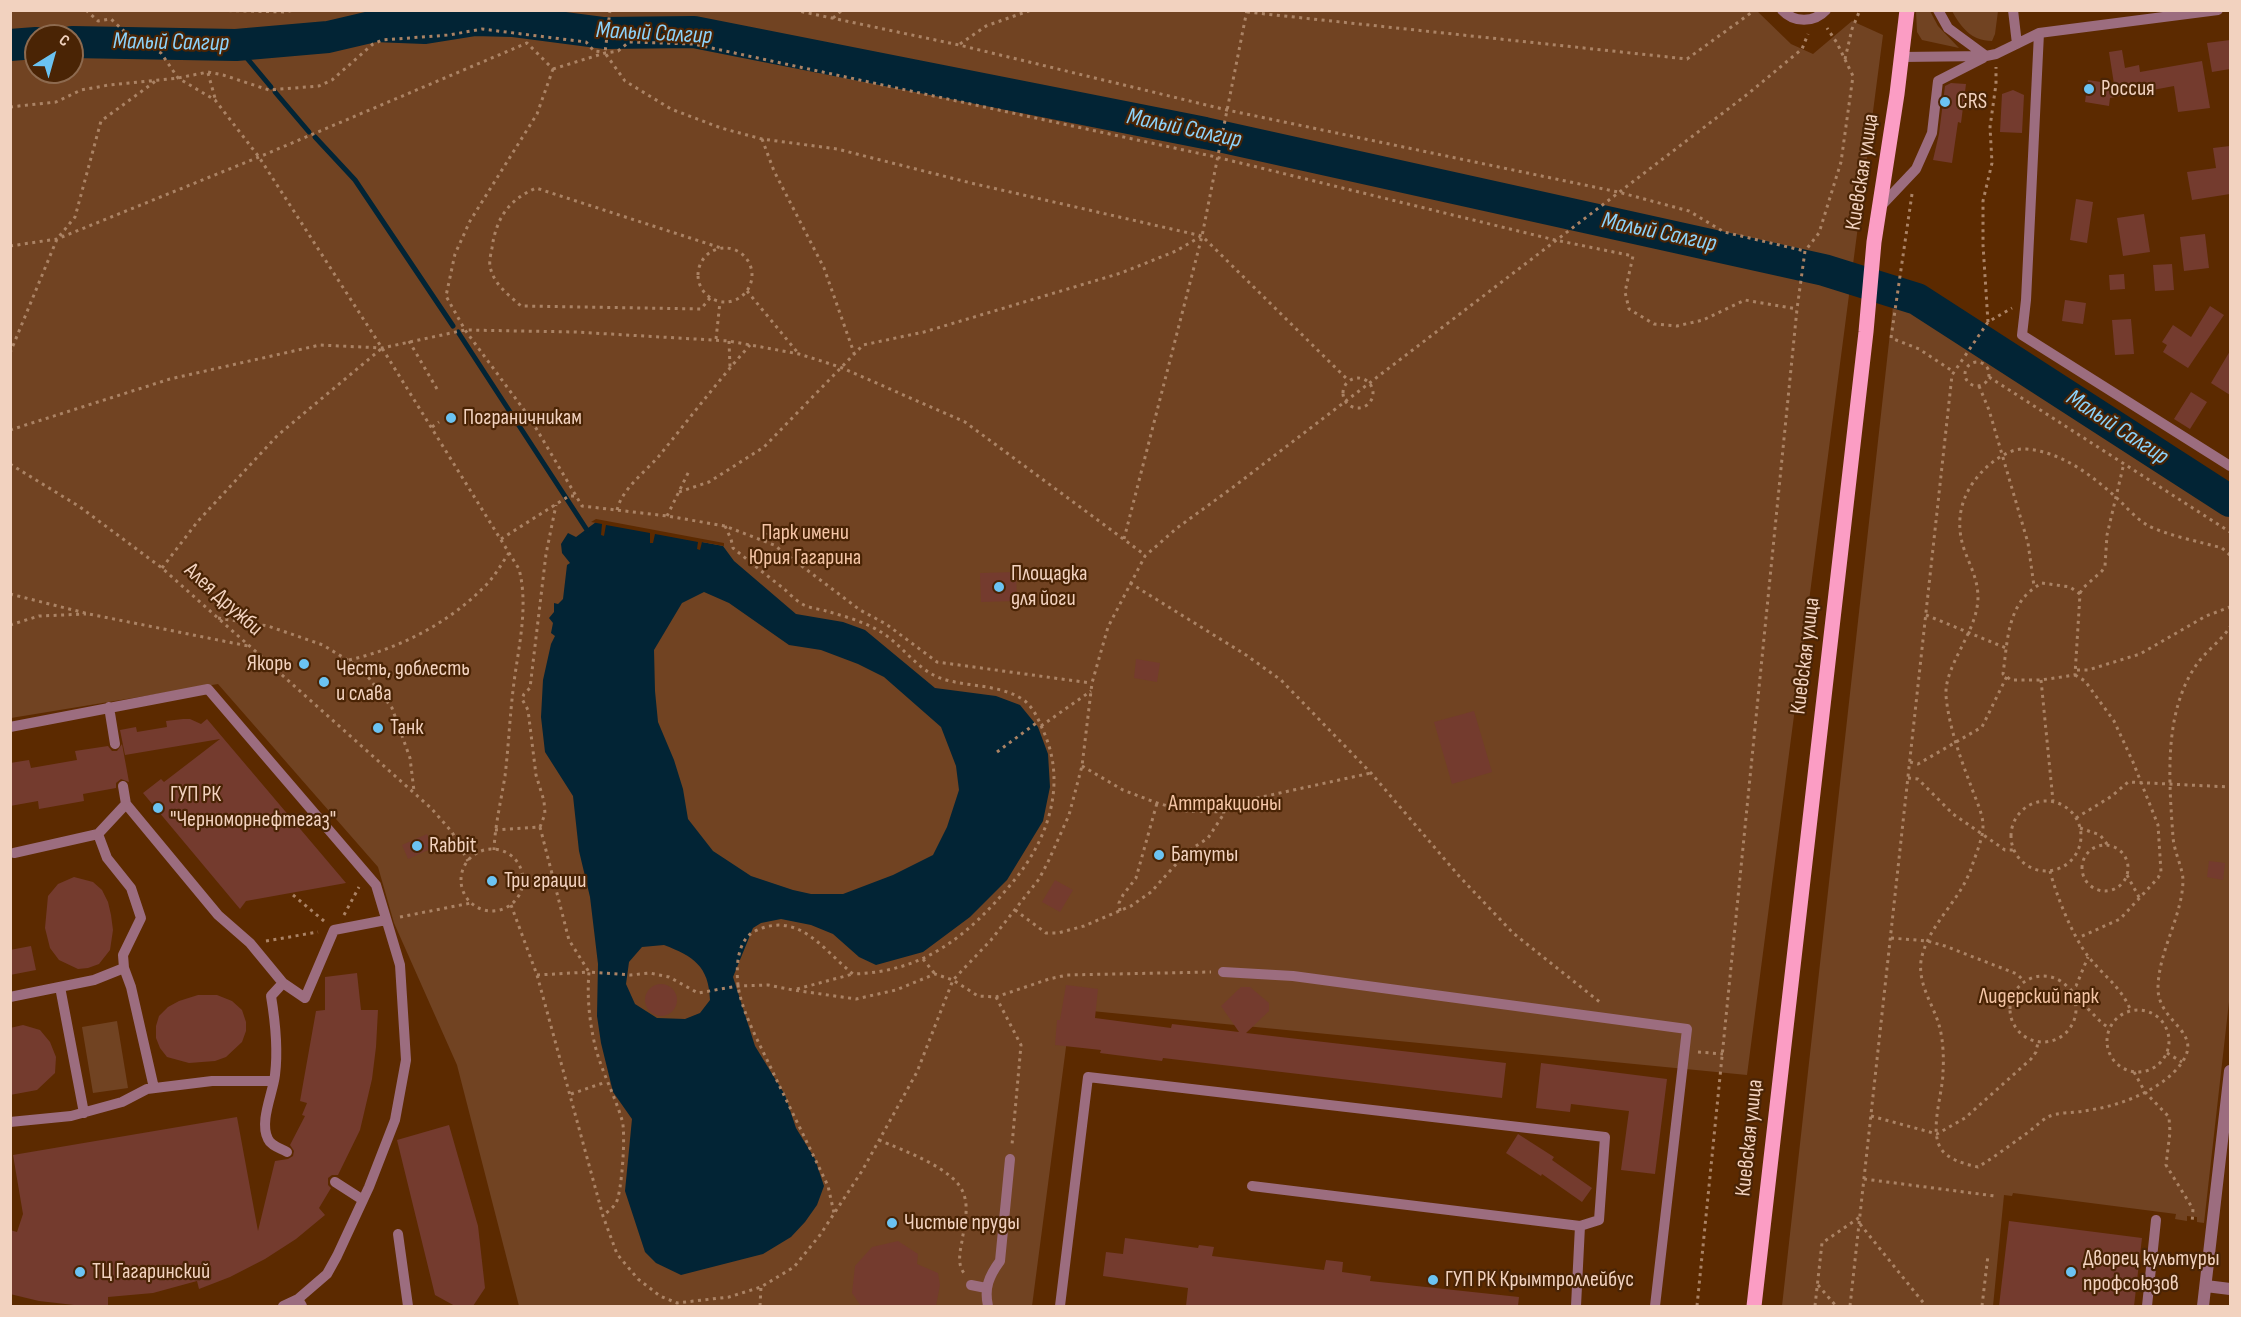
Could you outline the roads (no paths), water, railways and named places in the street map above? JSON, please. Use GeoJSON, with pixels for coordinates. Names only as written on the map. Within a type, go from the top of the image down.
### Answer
{"type":"FeatureCollection","features":[{"type":"Feature","properties":{"kind":"main road","name":"Киевская улица"},"geometry":{"type":"LineString","coordinates":[[1754,1306],[1875,242],[1907,10]]}},
{"type":"Feature","properties":{"kind":"street"},"geometry":{"type":"LineString","coordinates":[[2204,1306],[2230,1071]]}},
{"type":"Feature","properties":{"kind":"street"},"geometry":{"type":"LineString","coordinates":[[2206,1286],[2230,1289]]}},
{"type":"Feature","properties":{"kind":"lane"},"geometry":{"type":"LineString","coordinates":[[1782,10],[1792,18],[1808,20],[1816,18],[1826,10]]}},
{"type":"Feature","properties":{"kind":"lane"},"geometry":{"type":"LineString","coordinates":[[1938,10],[1948,28],[1991,55]]}},
{"type":"Feature","properties":{"kind":"lane"},"geometry":{"type":"LineString","coordinates":[[2013,10],[2017,44]]}},
{"type":"Feature","properties":{"kind":"lane"},"geometry":{"type":"LineString","coordinates":[[1880,207],[1916,169],[1932,133],[1938,81],[2039,33],[2218,10]]}},
{"type":"Feature","properties":{"kind":"lane"},"geometry":{"type":"LineString","coordinates":[[2039,33],[2026,300],[2022,335],[2230,466]]}},
{"type":"Feature","properties":{"kind":"lane"},"geometry":{"type":"LineString","coordinates":[[1902,57],[1991,55]]}},
{"type":"Feature","properties":{"kind":"lane"},"geometry":{"type":"LineString","coordinates":[[10,727],[208,689],[376,885],[400,965],[406,1060],[395,1120],[363,1200],[327,1274],[300,1303],[283,1306]]}},
{"type":"Feature","properties":{"kind":"lane"},"geometry":{"type":"LineString","coordinates":[[109,707],[115,744]]}},
{"type":"Feature","properties":{"kind":"lane"},"geometry":{"type":"LineString","coordinates":[[123,786],[126,804],[218,915],[250,944],[283,983],[305,998],[334,930],[386,920]]}},
{"type":"Feature","properties":{"kind":"lane"},"geometry":{"type":"LineString","coordinates":[[14,853],[98,834],[126,804]]}},
{"type":"Feature","properties":{"kind":"lane"},"geometry":{"type":"LineString","coordinates":[[98,834],[107,858],[131,888],[141,918],[123,955],[124,968],[131,987],[154,1088]]}},
{"type":"Feature","properties":{"kind":"lane"},"geometry":{"type":"LineString","coordinates":[[10,997],[94,980],[124,968]]}},
{"type":"Feature","properties":{"kind":"lane"},"geometry":{"type":"LineString","coordinates":[[1223,972],[1293,976],[1687,1029],[1655,1306]]}},
{"type":"Feature","properties":{"kind":"lane"},"geometry":{"type":"LineString","coordinates":[[283,983],[271,996],[274,1016],[273,1081],[265,1127],[268,1139],[273,1145],[287,1152]]}},
{"type":"Feature","properties":{"kind":"lane"},"geometry":{"type":"LineString","coordinates":[[60,987],[84,1113]]}},
{"type":"Feature","properties":{"kind":"lane"},"geometry":{"type":"LineString","coordinates":[[1060,1306],[1088,1077],[1605,1137],[1599,1220],[1580,1226],[1252,1186]]}},
{"type":"Feature","properties":{"kind":"lane"},"geometry":{"type":"LineString","coordinates":[[10,1122],[84,1113],[122,1102],[147,1089],[212,1081],[273,1081]]}},
{"type":"Feature","properties":{"kind":"lane"},"geometry":{"type":"LineString","coordinates":[[988,1306],[986,1288],[1000,1261],[1010,1159]]}},
{"type":"Feature","properties":{"kind":"lane"},"geometry":{"type":"LineString","coordinates":[[335,1182],[363,1200]]}},
{"type":"Feature","properties":{"kind":"lane"},"geometry":{"type":"LineString","coordinates":[[2147,1306],[2156,1220]]}},
{"type":"Feature","properties":{"kind":"lane"},"geometry":{"type":"LineString","coordinates":[[1576,1306],[1580,1226]]}},
{"type":"Feature","properties":{"kind":"lane"},"geometry":{"type":"LineString","coordinates":[[398,1234],[408,1306]]}},
{"type":"Feature","properties":{"kind":"lane"},"geometry":{"type":"LineString","coordinates":[[971,1285],[986,1288]]}},
{"type":"Feature","properties":{"kind":"water"},"geometry":{"type":"Polygon","coordinates":[[[596,522],[723,546],[734,561],[796,614],[843,622],[865,630],[935,688],[996,696],[1020,705],[1038,727],[1048,754],[1050,787],[1043,821],[1007,880],[970,917],[923,952],[876,965],[859,957],[833,934],[811,925],[781,919],[761,923],[753,928],[733,977],[755,1046],[785,1095],[796,1128],[815,1159],[824,1186],[817,1205],[791,1237],[763,1254],[681,1275],[656,1263],[645,1252],[625,1191],[632,1119],[613,1092],[601,1043],[597,1016],[598,964],[590,897],[579,851],[573,796],[545,752],[541,717],[543,680],[555,636],[551,633],[553,623],[549,618],[554,612],[554,603],[558,604],[563,599],[567,565],[570,563],[562,553],[561,544],[568,533],[576,537],[596,522]],[[704,592],[682,603],[654,650],[655,691],[658,722],[683,789],[688,819],[713,851],[751,876],[811,894],[843,894],[893,875],[933,855],[947,827],[959,790],[956,766],[941,727],[884,677],[821,650],[789,645],[729,603],[704,592]],[[664,945],[642,947],[629,962],[626,984],[635,1004],[657,1018],[685,1019],[700,1013],[710,1000],[709,988],[703,971],[691,958],[664,945]]]}},
{"type":"Feature","properties":{"kind":"waterway","name":"Малый Салгир"},"geometry":{"type":"LineString","coordinates":[[84,42],[236,45],[328,37],[375,26],[425,28],[475,20],[512,21],[604,33],[694,32],[1205,133],[1824,270],[1917,299],[2230,501]]}},
{"type":"Feature","properties":{"kind":"waterway","name":"Малый Салгир"},"geometry":{"type":"LineString","coordinates":[[10,45],[24,44]]}},
{"type":"Feature","properties":{"kind":"waterway"},"geometry":{"type":"LineString","coordinates":[[236,45],[271,87]]}},
{"type":"Feature","properties":{"kind":"waterway"},"geometry":{"type":"LineString","coordinates":[[275,92],[309,132]]}},
{"type":"Feature","properties":{"kind":"waterway"},"geometry":{"type":"LineString","coordinates":[[315,137],[355,180],[453,326]]}},
{"type":"Feature","properties":{"kind":"waterway"},"geometry":{"type":"LineString","coordinates":[[458,332],[587,530]]}},
{"type":"Feature","properties":{"kind":"place","name":"Россия"},"geometry":{"type":"Point","coordinates":[2089,89]}},
{"type":"Feature","properties":{"kind":"place","name":"CRS"},"geometry":{"type":"Point","coordinates":[1945,102]}},
{"type":"Feature","properties":{"kind":"place","name":"Пограничникам"},"geometry":{"type":"Point","coordinates":[451,418]}},
{"type":"Feature","properties":{"kind":"place","name":"Площадка для йоги"},"geometry":{"type":"Point","coordinates":[999,587]}},
{"type":"Feature","properties":{"kind":"place","name":"Якорь"},"geometry":{"type":"Point","coordinates":[304,664]}},
{"type":"Feature","properties":{"kind":"place","name":"Честь, доблесть и слава"},"geometry":{"type":"Point","coordinates":[324,682]}},
{"type":"Feature","properties":{"kind":"place","name":"Танк"},"geometry":{"type":"Point","coordinates":[378,728]}},
{"type":"Feature","properties":{"kind":"place","name":"ГУП РК \"Черноморнефтегаз\""},"geometry":{"type":"Point","coordinates":[158,808]}},
{"type":"Feature","properties":{"kind":"place","name":"Rabbit"},"geometry":{"type":"Point","coordinates":[417,846]}},
{"type":"Feature","properties":{"kind":"place","name":"Батуты"},"geometry":{"type":"Point","coordinates":[1159,855]}},
{"type":"Feature","properties":{"kind":"place","name":"Три грации"},"geometry":{"type":"Point","coordinates":[492,881]}},
{"type":"Feature","properties":{"kind":"place","name":"Чистые пруды"},"geometry":{"type":"Point","coordinates":[892,1223]}},
{"type":"Feature","properties":{"kind":"place","name":"ТЦ Гагаринский"},"geometry":{"type":"Point","coordinates":[80,1272]}},
{"type":"Feature","properties":{"kind":"place","name":"Дворец культуры профсоюзов"},"geometry":{"type":"Point","coordinates":[2071,1272]}},
{"type":"Feature","properties":{"kind":"place","name":"ГУП РК Крымтроллейбус"},"geometry":{"type":"Point","coordinates":[1433,1280]}},
{"type":"Feature","properties":{"kind":"park label","name":"Парк имени Юрия Гагарина"},"geometry":{"type":"Point","coordinates":[805,546]}},
{"type":"Feature","properties":{"kind":"park label","name":"Аттракционы"},"geometry":{"type":"Point","coordinates":[1225,804]}},
{"type":"Feature","properties":{"kind":"park label","name":"Лидерский парк"},"geometry":{"type":"Point","coordinates":[2039,997]}}]}
